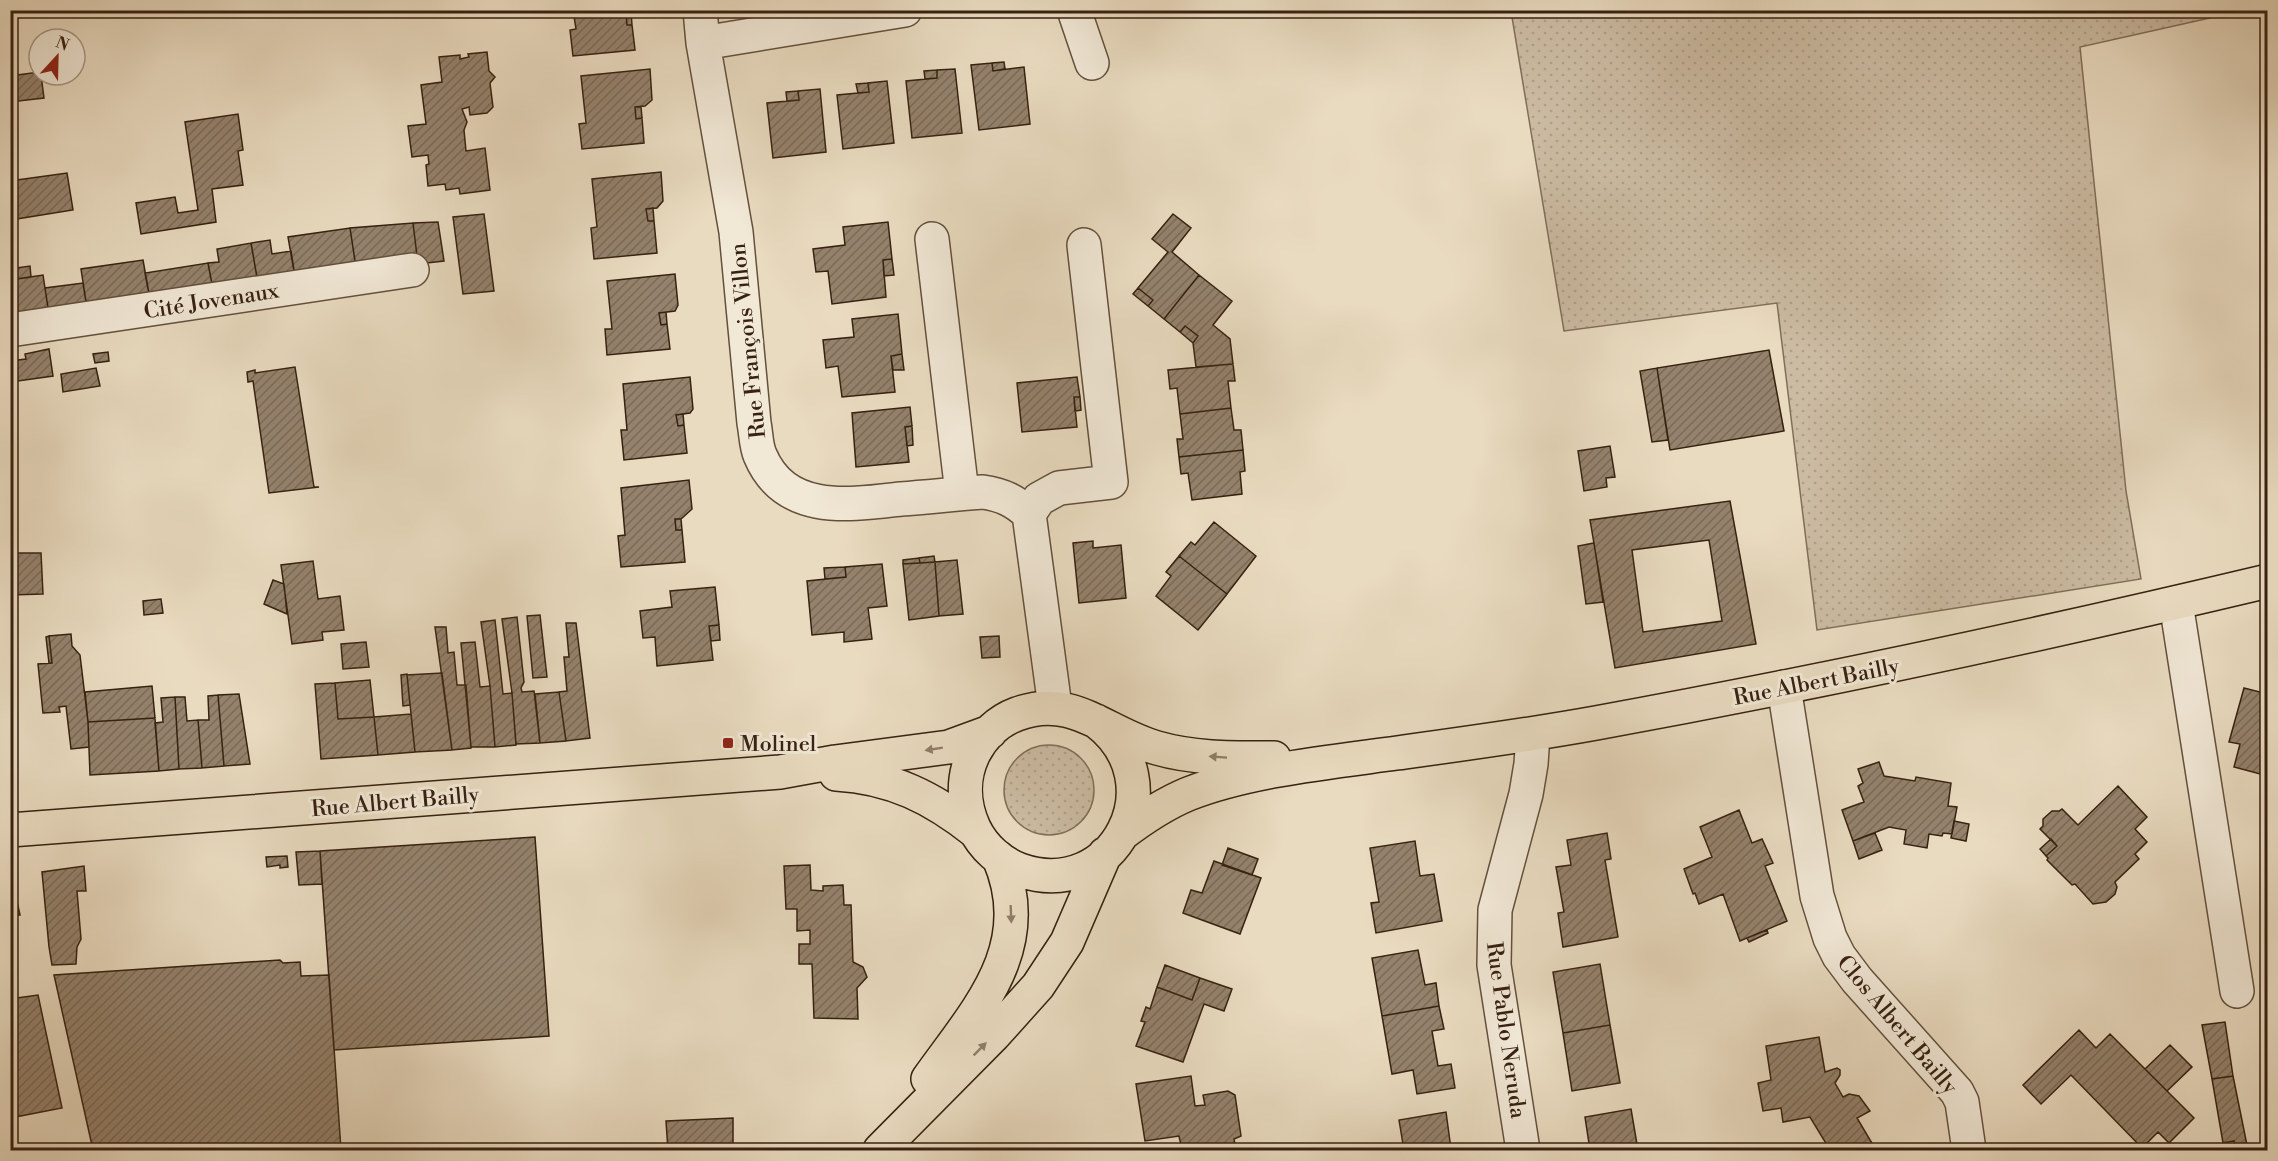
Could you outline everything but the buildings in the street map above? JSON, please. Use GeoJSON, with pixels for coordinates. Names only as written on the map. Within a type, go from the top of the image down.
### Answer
{"type":"FeatureCollection","features":[{"type":"Feature","properties":{"kind":"main road","name":"Rue Albert Bailly"},"geometry":{"type":"LineString","coordinates":[[1360,758],[1533,735],[1784,687],[1970,649],[2268,581]]}},
{"type":"Feature","properties":{"kind":"main road"},"geometry":{"type":"LineString","coordinates":[[780,772],[835,762],[949,747],[990,732],[1013,716],[1027,710],[1055,707],[1069,709],[1131,739],[1180,753],[1237,758],[1360,758]]}},
{"type":"Feature","properties":{"kind":"main road"},"geometry":{"type":"LineString","coordinates":[[879,1150],[994,1035],[1038,986],[1067,942],[1114,844],[1128,822],[1133,797],[1132,772],[1122,748],[1106,728],[1096,721]]}},
{"type":"Feature","properties":{"kind":"main road"},"geometry":{"type":"LineString","coordinates":[[976,832],[967,807],[966,780],[974,754],[990,732]]}},
{"type":"Feature","properties":{"kind":"main road"},"geometry":{"type":"LineString","coordinates":[[780,772],[868,777],[913,791],[950,811],[976,832],[990,851],[999,858],[1017,869],[1048,875],[1078,870],[1097,861],[1114,844],[1162,807],[1215,784],[1360,758]]}},
{"type":"Feature","properties":{"kind":"main road","name":"Rue Albert Bailly"},"geometry":{"type":"LineString","coordinates":[[10,830],[780,772]]}},
{"type":"Feature","properties":{"kind":"main road"},"geometry":{"type":"LineString","coordinates":[[879,1150],[989,994],[1000,971],[1008,950],[1012,924],[1009,885],[999,858]]}},
{"type":"Feature","properties":{"kind":"street","name":"Rue François Villon"},"geometry":{"type":"LineString","coordinates":[[700,10],[703,43],[736,232],[754,423],[760,455],[776,480],[798,496],[821,502],[844,505],[983,492],[1002,495],[1017,503],[1029,514]]}},
{"type":"Feature","properties":{"kind":"street"},"geometry":{"type":"LineString","coordinates":[[703,43],[905,10]]}},
{"type":"Feature","properties":{"kind":"street"},"geometry":{"type":"LineString","coordinates":[[1074,10],[1092,63]]}},
{"type":"Feature","properties":{"kind":"street"},"geometry":{"type":"LineString","coordinates":[[932,239],[962,493]]}},
{"type":"Feature","properties":{"kind":"street"},"geometry":{"type":"LineString","coordinates":[[1055,707],[1029,514],[1039,499],[1059,488],[1111,482],[1084,245]]}},
{"type":"Feature","properties":{"kind":"street","name":"Cité Jovenaux"},"geometry":{"type":"LineString","coordinates":[[10,330],[412,270]]}},
{"type":"Feature","properties":{"kind":"street"},"geometry":{"type":"LineString","coordinates":[[2176,603],[2237,991]]}},
{"type":"Feature","properties":{"kind":"street","name":"Clos Albert Bailly"},"geometry":{"type":"LineString","coordinates":[[1784,687],[1817,896],[1830,938],[1839,956],[1857,980],[1957,1092],[1962,1102],[1969,1150]]}},
{"type":"Feature","properties":{"kind":"street","name":"Rue Pablo Neruda"},"geometry":{"type":"LineString","coordinates":[[1523,1150],[1494,965],[1493,937],[1497,900],[1526,794],[1533,735]]}},
{"type":"Feature","properties":{"kind":"shaded area"},"geometry":{"type":"Polygon","coordinates":[[[1511,11],[2241,11],[2080,47],[2126,491],[2141,579],[1817,630],[1777,303],[1564,331],[1511,11]]]}},
{"type":"Feature","properties":{"kind":"shaded area"},"geometry":{"type":"Polygon","coordinates":[[[1049,745],[1066,749],[1081,758],[1090,773],[1094,790],[1090,807],[1081,822],[1066,831],[1049,835],[1032,831],[1017,822],[1008,807],[1004,790],[1008,773],[1017,758],[1032,749],[1049,745]]]}},
{"type":"Feature","properties":{"kind":"place","name":"Molinel"},"geometry":{"type":"Point","coordinates":[728,743]}}]}
